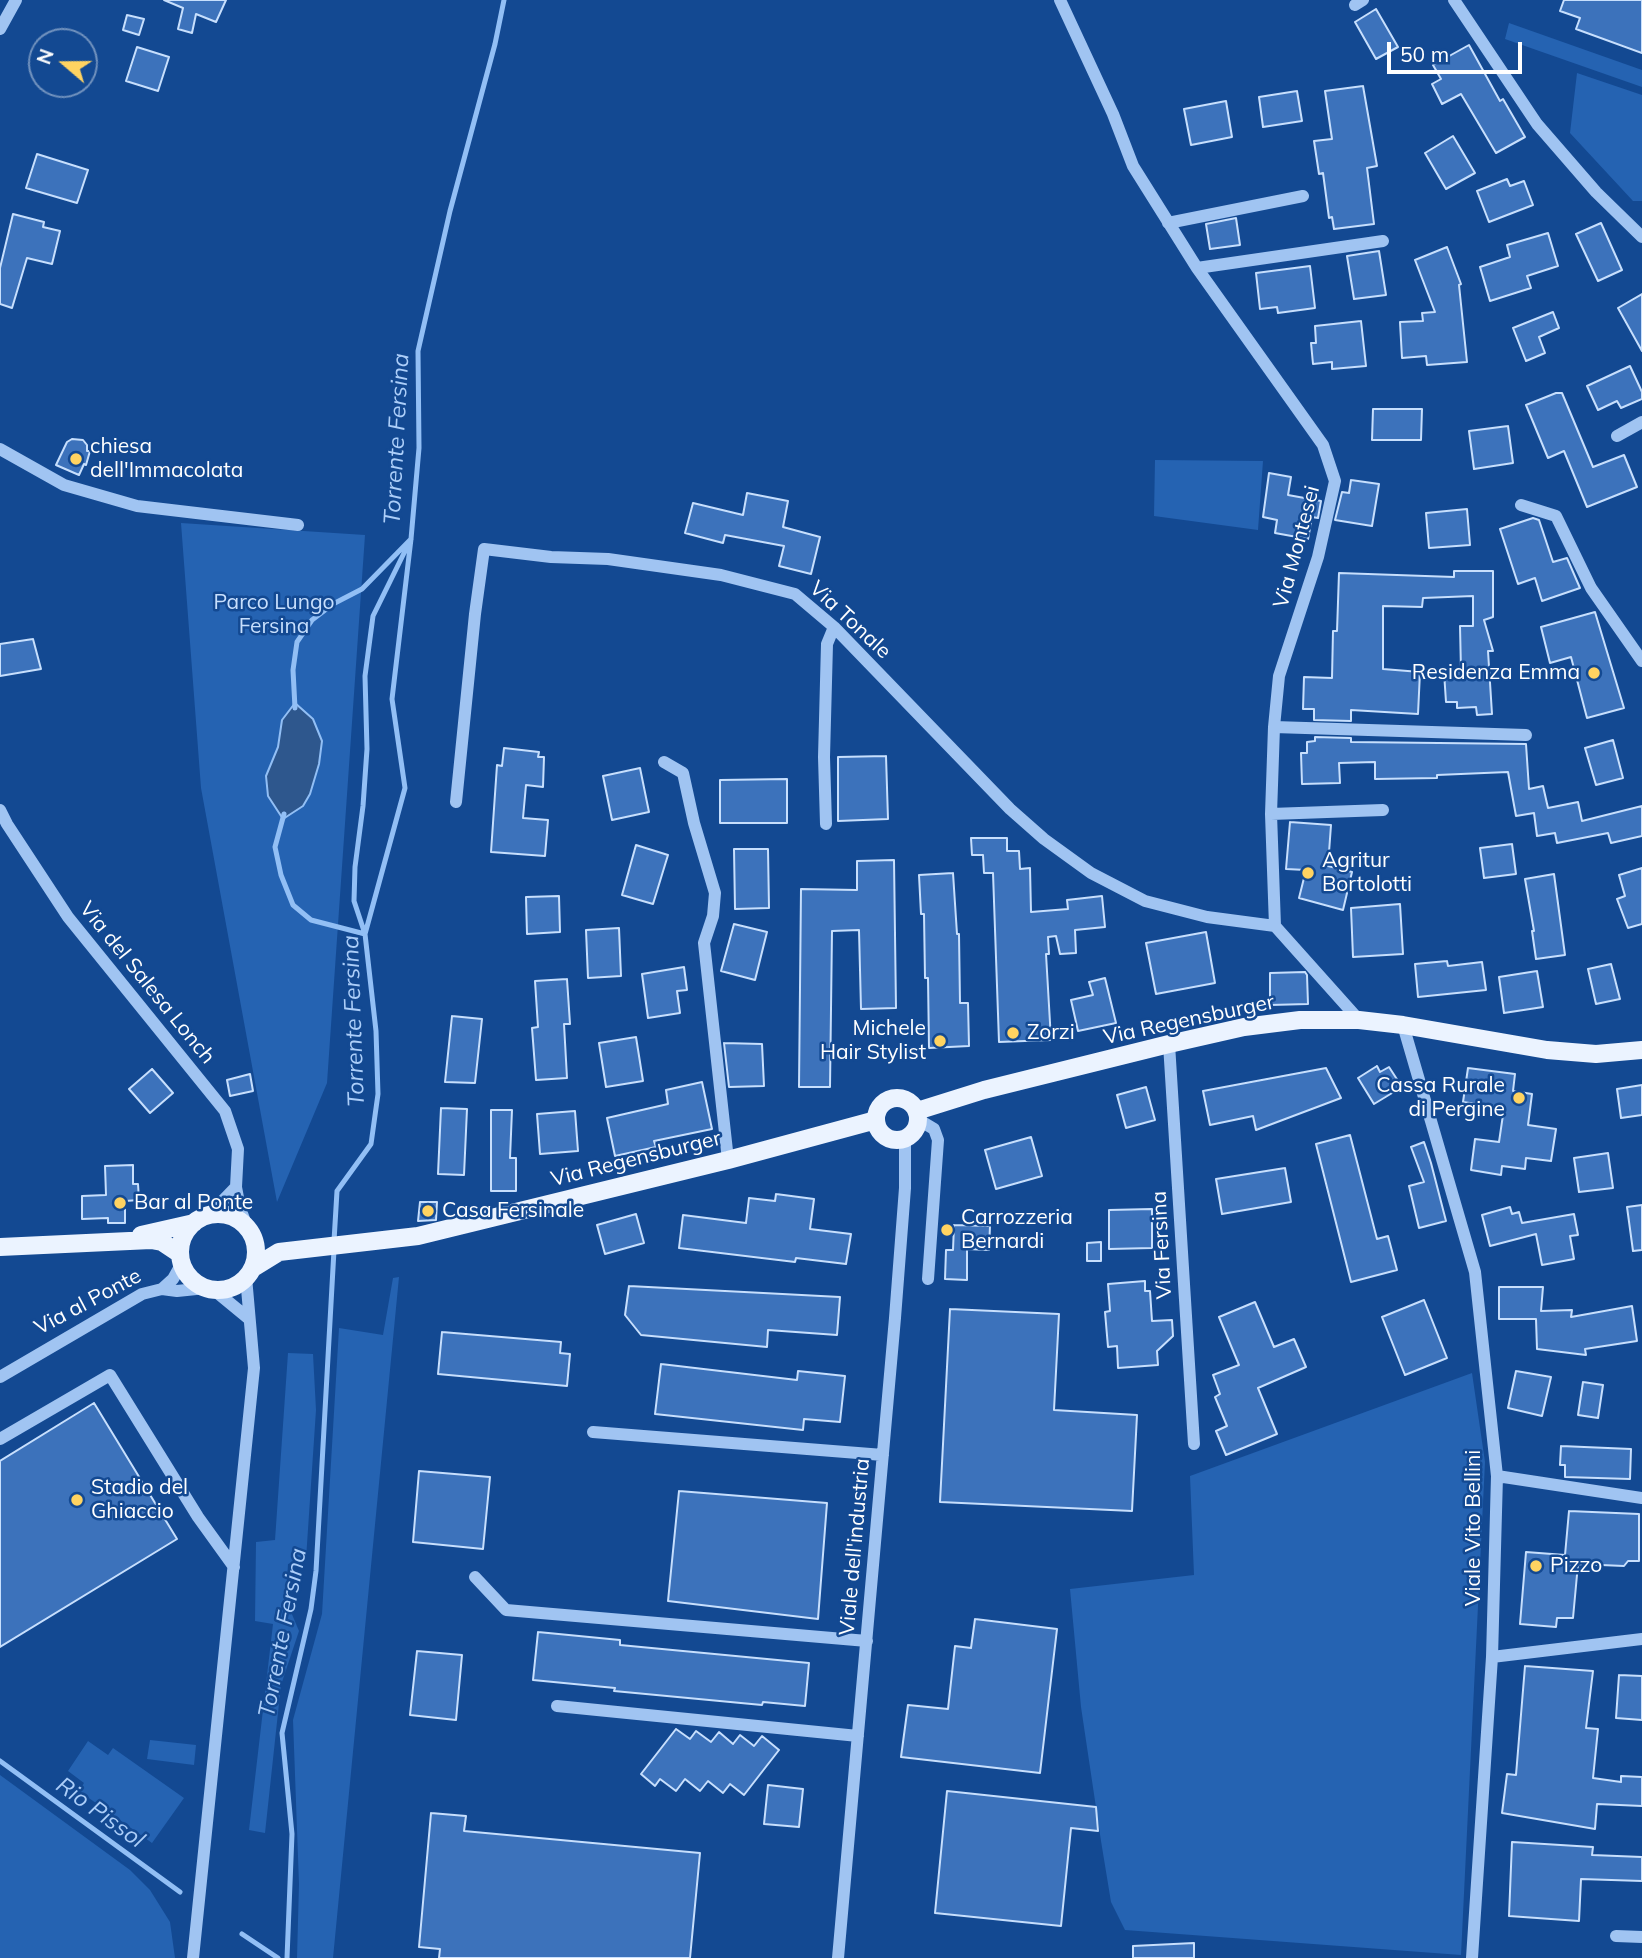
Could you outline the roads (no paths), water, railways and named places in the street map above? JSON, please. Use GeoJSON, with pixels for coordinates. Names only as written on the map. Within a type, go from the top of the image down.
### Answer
{"type":"FeatureCollection","features":[{"type":"Feature","properties":{"kind":"main road","name":"Via Regensburger"},"geometry":{"type":"LineString","coordinates":[[917,1117],[984,1090],[1244,1027],[1300,1020],[1359,1020],[1403,1025],[1547,1050],[1597,1054],[1642,1050]]}},
{"type":"Feature","properties":{"kind":"main road"},"geometry":{"type":"LineString","coordinates":[[890,1099],[903,1099],[914,1105],[917,1117],[914,1133],[905,1139],[894,1140],[881,1133],[876,1120],[879,1107],[890,1099]]}},
{"type":"Feature","properties":{"kind":"main road","name":"Via Regensburger"},"geometry":{"type":"LineString","coordinates":[[279,1252],[406,1238],[728,1160],[876,1120]]}},
{"type":"Feature","properties":{"kind":"main road"},"geometry":{"type":"LineString","coordinates":[[230,1216],[250,1232],[279,1252],[237,1285],[226,1289],[210,1289],[195,1283],[187,1274],[181,1259],[181,1243],[186,1232],[202,1219],[230,1216]]}},
{"type":"Feature","properties":{"kind":"main road","name":"Via al Ponte"},"geometry":{"type":"LineString","coordinates":[[118,1241],[202,1219]]}},
{"type":"Feature","properties":{"kind":"main road"},"geometry":{"type":"LineString","coordinates":[[250,1232],[256,1253],[250,1273]]}},
{"type":"Feature","properties":{"kind":"main road","name":"Via al Ponte"},"geometry":{"type":"LineString","coordinates":[[0,1247],[118,1241],[162,1242],[181,1259]]}},
{"type":"Feature","properties":{"kind":"street"},"geometry":{"type":"LineString","coordinates":[[0,29],[16,0]]}},
{"type":"Feature","properties":{"kind":"street","name":"Via Montesei"},"geometry":{"type":"LineString","coordinates":[[1060,0],[1113,114],[1133,166],[1198,268],[1322,445],[1335,481],[1318,557],[1279,676],[1271,814],[1275,926]]}},
{"type":"Feature","properties":{"kind":"street"},"geometry":{"type":"LineString","coordinates":[[1454,0],[1537,124],[1596,192],[1642,237]]}},
{"type":"Feature","properties":{"kind":"street"},"geometry":{"type":"LineString","coordinates":[[1168,223],[1304,197]]}},
{"type":"Feature","properties":{"kind":"street"},"geometry":{"type":"LineString","coordinates":[[1198,268],[1383,241]]}},
{"type":"Feature","properties":{"kind":"street"},"geometry":{"type":"LineString","coordinates":[[1617,436],[1642,422]]}},
{"type":"Feature","properties":{"kind":"street"},"geometry":{"type":"LineString","coordinates":[[0,449],[64,485],[137,506],[298,525]]}},
{"type":"Feature","properties":{"kind":"street"},"geometry":{"type":"LineString","coordinates":[[1521,505],[1556,516],[1591,588],[1642,661]]}},
{"type":"Feature","properties":{"kind":"street","name":"Via Tonale"},"geometry":{"type":"LineString","coordinates":[[456,802],[484,549],[551,557],[608,559],[733,578],[795,594],[834,627],[1010,809],[1044,839],[1091,873],[1145,901],[1207,917],[1275,926]]}},
{"type":"Feature","properties":{"kind":"street"},"geometry":{"type":"LineString","coordinates":[[826,824],[824,758],[827,645],[834,627]]}},
{"type":"Feature","properties":{"kind":"street"},"geometry":{"type":"LineString","coordinates":[[1274,726],[1526,735]]}},
{"type":"Feature","properties":{"kind":"street"},"geometry":{"type":"LineString","coordinates":[[664,762],[683,773],[694,823],[715,893],[713,916],[704,943],[728,1160]]}},
{"type":"Feature","properties":{"kind":"street","name":"Via del Salesa Lonch"},"geometry":{"type":"LineString","coordinates":[[0,810],[68,917],[225,1111],[237,1149],[239,1168],[236,1187],[240,1208],[250,1232]]}},
{"type":"Feature","properties":{"kind":"street"},"geometry":{"type":"LineString","coordinates":[[1271,814],[1383,810]]}},
{"type":"Feature","properties":{"kind":"street"},"geometry":{"type":"LineString","coordinates":[[1275,926],[1359,1020]]}},
{"type":"Feature","properties":{"kind":"street","name":"Viale Vito Bellini"},"geometry":{"type":"LineString","coordinates":[[1403,1025],[1475,1272],[1497,1476],[1492,1657],[1472,1958]]}},
{"type":"Feature","properties":{"kind":"street","name":"Via Fersina"},"geometry":{"type":"LineString","coordinates":[[1169,1044],[1194,1444]]}},
{"type":"Feature","properties":{"kind":"street"},"geometry":{"type":"LineString","coordinates":[[917,1117],[930,1126],[938,1140],[928,1279]]}},
{"type":"Feature","properties":{"kind":"street","name":"Viale dell'industria"},"geometry":{"type":"LineString","coordinates":[[838,1958],[905,1188],[905,1139]]}},
{"type":"Feature","properties":{"kind":"street"},"geometry":{"type":"LineString","coordinates":[[202,1219],[236,1187]]}},
{"type":"Feature","properties":{"kind":"street","name":"Via al Ponte"},"geometry":{"type":"LineString","coordinates":[[162,1289],[173,1279],[181,1259]]}},
{"type":"Feature","properties":{"kind":"street"},"geometry":{"type":"LineString","coordinates":[[193,1958],[254,1368],[248,1318],[250,1273]]}},
{"type":"Feature","properties":{"kind":"street","name":"Via al Ponte"},"geometry":{"type":"LineString","coordinates":[[0,1377],[142,1294],[162,1289],[210,1289]]}},
{"type":"Feature","properties":{"kind":"street"},"geometry":{"type":"LineString","coordinates":[[210,1289],[248,1318]]}},
{"type":"Feature","properties":{"kind":"street"},"geometry":{"type":"LineString","coordinates":[[0,1439],[110,1375],[198,1517],[234,1567]]}},
{"type":"Feature","properties":{"kind":"street"},"geometry":{"type":"LineString","coordinates":[[593,1432],[883,1455]]}},
{"type":"Feature","properties":{"kind":"street"},"geometry":{"type":"LineString","coordinates":[[1497,1476],[1642,1498]]}},
{"type":"Feature","properties":{"kind":"street"},"geometry":{"type":"LineString","coordinates":[[475,1577],[506,1610],[867,1641]]}},
{"type":"Feature","properties":{"kind":"street"},"geometry":{"type":"LineString","coordinates":[[1492,1657],[1642,1639]]}},
{"type":"Feature","properties":{"kind":"street"},"geometry":{"type":"LineString","coordinates":[[557,1706],[858,1736]]}},
{"type":"Feature","properties":{"kind":"street"},"geometry":{"type":"LineString","coordinates":[[1616,1936],[1642,1937]]}},
{"type":"Feature","properties":{"kind":"waterway","name":"Torrente Fersina"},"geometry":{"type":"LineString","coordinates":[[334,1241],[337,1191],[371,1144],[378,1094],[376,1031],[365,934],[405,788],[392,699],[419,448],[418,351],[450,211],[495,44],[504,0]]}},
{"type":"Feature","properties":{"kind":"waterway"},"geometry":{"type":"LineString","coordinates":[[295,708],[293,670],[297,642],[312,620],[333,604],[362,589],[411,539]]}},
{"type":"Feature","properties":{"kind":"waterway"},"geometry":{"type":"LineString","coordinates":[[365,934],[354,901],[367,749],[365,676],[373,616],[408,545]]}},
{"type":"Feature","properties":{"kind":"waterway"},"geometry":{"type":"LineString","coordinates":[[284,814],[275,847],[281,875],[293,905],[311,920],[365,934]]}},
{"type":"Feature","properties":{"kind":"waterway","name":"Torrente Fersina"},"geometry":{"type":"LineString","coordinates":[[287,1958],[292,1834],[282,1733],[311,1609],[316,1571],[334,1250]]}},
{"type":"Feature","properties":{"kind":"waterway","name":"Rio Pissol"},"geometry":{"type":"LineString","coordinates":[[0,1761],[180,1892]]}},
{"type":"Feature","properties":{"kind":"waterway","name":"Rio Pissol"},"geometry":{"type":"LineString","coordinates":[[242,1934],[278,1958]]}},
{"type":"Feature","properties":{"kind":"place","name":"chiesa dell'Immacolata"},"geometry":{"type":"Point","coordinates":[76,459]}},
{"type":"Feature","properties":{"kind":"place","name":"Residenza Emma"},"geometry":{"type":"Point","coordinates":[1594,673]}},
{"type":"Feature","properties":{"kind":"place","name":"Agritur Bortolotti"},"geometry":{"type":"Point","coordinates":[1308,873]}},
{"type":"Feature","properties":{"kind":"place","name":"Zorzi"},"geometry":{"type":"Point","coordinates":[1013,1033]}},
{"type":"Feature","properties":{"kind":"place","name":"Michele Hair Stylist"},"geometry":{"type":"Point","coordinates":[940,1041]}},
{"type":"Feature","properties":{"kind":"place","name":"Cassa Rurale di Pergine"},"geometry":{"type":"Point","coordinates":[1519,1098]}},
{"type":"Feature","properties":{"kind":"place","name":"Bar al Ponte"},"geometry":{"type":"Point","coordinates":[120,1203]}},
{"type":"Feature","properties":{"kind":"place","name":"Casa Fersinale"},"geometry":{"type":"Point","coordinates":[428,1211]}},
{"type":"Feature","properties":{"kind":"place","name":"Carrozzeria Bernardi"},"geometry":{"type":"Point","coordinates":[947,1230]}},
{"type":"Feature","properties":{"kind":"place","name":"Stadio del Ghiaccio"},"geometry":{"type":"Point","coordinates":[77,1500]}},
{"type":"Feature","properties":{"kind":"place","name":"Pizzo"},"geometry":{"type":"Point","coordinates":[1536,1566]}},
{"type":"Feature","properties":{"kind":"park label","name":"Parco Lungo Fersina"},"geometry":{"type":"Point","coordinates":[274,615]}}]}
